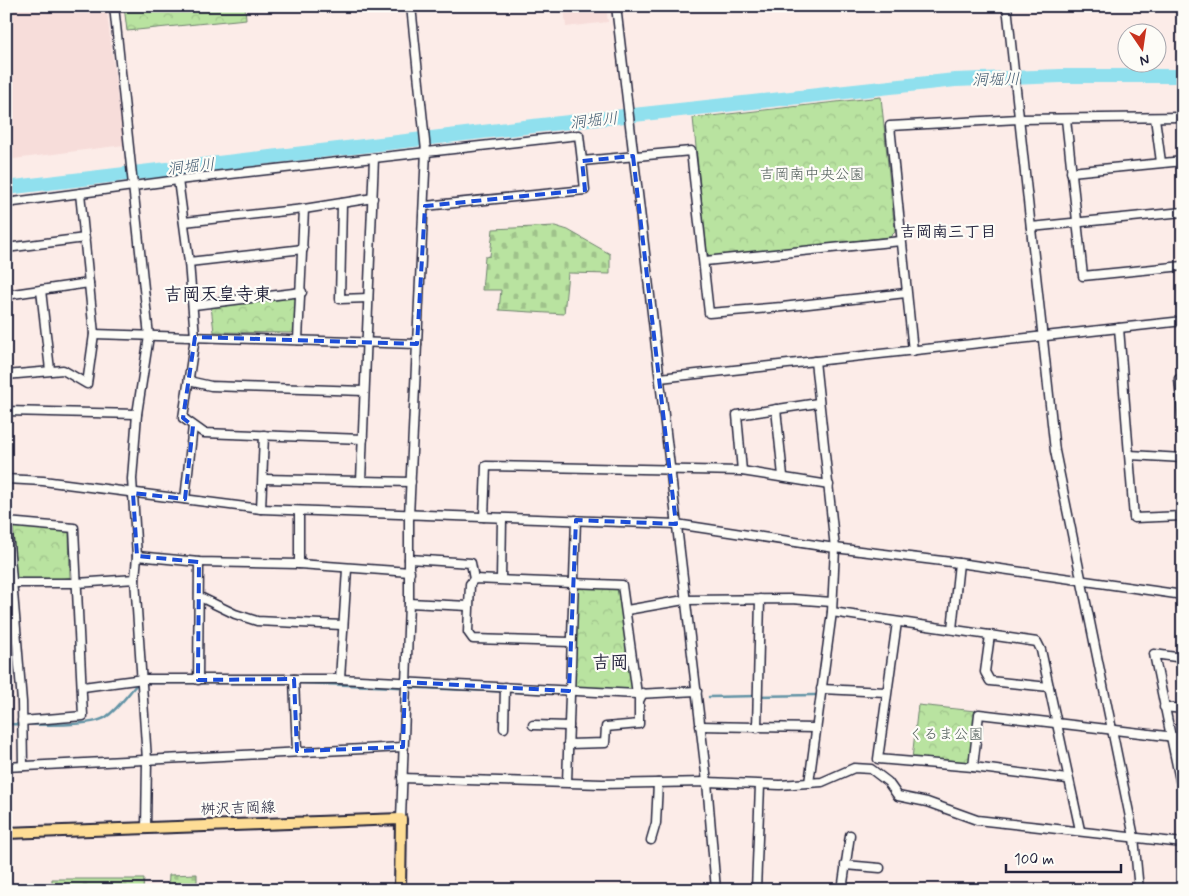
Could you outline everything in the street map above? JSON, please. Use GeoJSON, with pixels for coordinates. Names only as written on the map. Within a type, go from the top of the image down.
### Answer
{"type":"FeatureCollection","features":[{"type":"Feature","properties":{"kind":"main road","name":"桝沢吉岡線"},"geometry":{"type":"LineString","coordinates":[[6,833],[401,819]]}},
{"type":"Feature","properties":{"kind":"main road"},"geometry":{"type":"LineString","coordinates":[[400,890],[401,819]]}},
{"type":"Feature","properties":{"kind":"street"},"geometry":{"type":"LineString","coordinates":[[114,6],[149,336],[137,414],[132,479],[147,760],[146,828]]}},
{"type":"Feature","properties":{"kind":"street"},"geometry":{"type":"LineString","coordinates":[[401,819],[404,696],[410,603],[409,516],[425,206],[425,147],[410,6]]}},
{"type":"Feature","properties":{"kind":"street"},"geometry":{"type":"LineString","coordinates":[[616,6],[684,600],[697,692],[716,890]]}},
{"type":"Feature","properties":{"kind":"street"},"geometry":{"type":"LineString","coordinates":[[1007,6],[1056,451],[1134,837],[1139,890]]}},
{"type":"Feature","properties":{"kind":"street"},"geometry":{"type":"LineString","coordinates":[[913,352],[890,126],[1019,119],[1183,117]]}},
{"type":"Feature","properties":{"kind":"street"},"geometry":{"type":"LineString","coordinates":[[1066,118],[1083,276],[1183,266]]}},
{"type":"Feature","properties":{"kind":"street"},"geometry":{"type":"LineString","coordinates":[[1155,118],[1161,162]]}},
{"type":"Feature","properties":{"kind":"street"},"geometry":{"type":"LineString","coordinates":[[6,202],[374,158],[425,147],[579,135],[585,190],[425,206]]}},
{"type":"Feature","properties":{"kind":"street"},"geometry":{"type":"LineString","coordinates":[[582,161],[691,151],[705,261],[709,313],[906,293]]}},
{"type":"Feature","properties":{"kind":"street"},"geometry":{"type":"LineString","coordinates":[[361,481],[374,158]]}},
{"type":"Feature","properties":{"kind":"street"},"geometry":{"type":"LineString","coordinates":[[1071,172],[1183,161]]}},
{"type":"Feature","properties":{"kind":"street"},"geometry":{"type":"LineString","coordinates":[[178,180],[194,305],[195,337],[182,418],[204,434],[363,439]]}},
{"type":"Feature","properties":{"kind":"street"},"geometry":{"type":"LineString","coordinates":[[6,375],[63,370],[87,384],[94,334],[80,193]]}},
{"type":"Feature","properties":{"kind":"street"},"geometry":{"type":"LineString","coordinates":[[184,222],[304,209],[373,198]]}},
{"type":"Feature","properties":{"kind":"street"},"geometry":{"type":"LineString","coordinates":[[342,203],[340,299],[368,298]]}},
{"type":"Feature","properties":{"kind":"street"},"geometry":{"type":"LineString","coordinates":[[298,340],[302,292],[304,209]]}},
{"type":"Feature","properties":{"kind":"street"},"geometry":{"type":"LineString","coordinates":[[1031,227],[1183,212]]}},
{"type":"Feature","properties":{"kind":"street"},"geometry":{"type":"LineString","coordinates":[[6,248],[85,238]]}},
{"type":"Feature","properties":{"kind":"street"},"geometry":{"type":"LineString","coordinates":[[705,261],[901,241]]}},
{"type":"Feature","properties":{"kind":"street"},"geometry":{"type":"LineString","coordinates":[[189,262],[303,249]]}},
{"type":"Feature","properties":{"kind":"street"},"geometry":{"type":"LineString","coordinates":[[6,294],[89,283]]}},
{"type":"Feature","properties":{"kind":"street"},"geometry":{"type":"LineString","coordinates":[[41,290],[50,370]]}},
{"type":"Feature","properties":{"kind":"street"},"geometry":{"type":"LineString","coordinates":[[194,305],[302,292]]}},
{"type":"Feature","properties":{"kind":"street"},"geometry":{"type":"LineString","coordinates":[[660,378],[913,352],[1183,321]]}},
{"type":"Feature","properties":{"kind":"street"},"geometry":{"type":"LineString","coordinates":[[1119,328],[1134,518],[1183,516]]}},
{"type":"Feature","properties":{"kind":"street"},"geometry":{"type":"LineString","coordinates":[[94,334],[417,344]]}},
{"type":"Feature","properties":{"kind":"street"},"geometry":{"type":"LineString","coordinates":[[809,783],[832,612],[835,548],[815,361]]}},
{"type":"Feature","properties":{"kind":"street"},"geometry":{"type":"LineString","coordinates":[[1183,378],[1179,379],[1183,421]]}},
{"type":"Feature","properties":{"kind":"street"},"geometry":{"type":"LineString","coordinates":[[189,379],[211,386],[364,391]]}},
{"type":"Feature","properties":{"kind":"street"},"geometry":{"type":"LineString","coordinates":[[742,471],[738,415],[818,403]]}},
{"type":"Feature","properties":{"kind":"street"},"geometry":{"type":"LineString","coordinates":[[776,409],[784,476]]}},
{"type":"Feature","properties":{"kind":"street"},"geometry":{"type":"LineString","coordinates":[[6,411],[137,414]]}},
{"type":"Feature","properties":{"kind":"street"},"geometry":{"type":"LineString","coordinates":[[185,499],[193,426]]}},
{"type":"Feature","properties":{"kind":"street"},"geometry":{"type":"LineString","coordinates":[[261,509],[264,435]]}},
{"type":"Feature","properties":{"kind":"street"},"geometry":{"type":"LineString","coordinates":[[1130,455],[1183,458]]}},
{"type":"Feature","properties":{"kind":"street"},"geometry":{"type":"LineString","coordinates":[[484,517],[486,466],[742,471],[784,476],[829,485]]}},
{"type":"Feature","properties":{"kind":"street"},"geometry":{"type":"LineString","coordinates":[[6,479],[261,509],[409,516],[676,524],[835,548],[959,563],[1183,595]]}},
{"type":"Feature","properties":{"kind":"street"},"geometry":{"type":"LineString","coordinates":[[263,479],[411,482]]}},
{"type":"Feature","properties":{"kind":"street"},"geometry":{"type":"LineString","coordinates":[[6,506],[9,584],[22,721],[23,766]]}},
{"type":"Feature","properties":{"kind":"street"},"geometry":{"type":"LineString","coordinates":[[299,511],[299,564]]}},
{"type":"Feature","properties":{"kind":"street"},"geometry":{"type":"LineString","coordinates":[[502,518],[502,580]]}},
{"type":"Feature","properties":{"kind":"street"},"geometry":{"type":"LineString","coordinates":[[567,782],[570,642],[576,520]]}},
{"type":"Feature","properties":{"kind":"street"},"geometry":{"type":"LineString","coordinates":[[8,522],[74,528],[78,583],[84,716],[22,721]]}},
{"type":"Feature","properties":{"kind":"street"},"geometry":{"type":"LineString","coordinates":[[137,556],[199,562],[299,564],[347,570],[410,572]]}},
{"type":"Feature","properties":{"kind":"street"},"geometry":{"type":"LineString","coordinates":[[409,559],[471,563],[474,578],[470,584],[468,632],[473,639],[570,642]]}},
{"type":"Feature","properties":{"kind":"street"},"geometry":{"type":"LineString","coordinates":[[198,680],[199,562]]}},
{"type":"Feature","properties":{"kind":"street"},"geometry":{"type":"LineString","coordinates":[[952,629],[959,563]]}},
{"type":"Feature","properties":{"kind":"street"},"geometry":{"type":"LineString","coordinates":[[340,679],[347,570]]}},
{"type":"Feature","properties":{"kind":"street"},"geometry":{"type":"LineString","coordinates":[[474,578],[622,585],[640,695],[639,724],[606,726],[605,743],[568,744]]}},
{"type":"Feature","properties":{"kind":"street"},"geometry":{"type":"LineString","coordinates":[[9,584],[78,583],[136,579]]}},
{"type":"Feature","properties":{"kind":"street"},"geometry":{"type":"LineString","coordinates":[[200,597],[235,614],[257,621],[342,625]]}},
{"type":"Feature","properties":{"kind":"street"},"geometry":{"type":"LineString","coordinates":[[627,610],[684,600],[760,599],[832,602]]}},
{"type":"Feature","properties":{"kind":"street"},"geometry":{"type":"LineString","coordinates":[[757,728],[760,599]]}},
{"type":"Feature","properties":{"kind":"street"},"geometry":{"type":"LineString","coordinates":[[410,603],[468,606]]}},
{"type":"Feature","properties":{"kind":"street"},"geometry":{"type":"LineString","coordinates":[[832,612],[1037,642],[1041,650],[1067,779],[1080,830]]}},
{"type":"Feature","properties":{"kind":"street"},"geometry":{"type":"LineString","coordinates":[[871,769],[878,759],[897,622]]}},
{"type":"Feature","properties":{"kind":"street"},"geometry":{"type":"LineString","coordinates":[[990,635],[985,672],[990,680],[1049,687]]}},
{"type":"Feature","properties":{"kind":"street"},"geometry":{"type":"LineString","coordinates":[[1183,658],[1154,654],[1183,795]]}},
{"type":"Feature","properties":{"kind":"street"},"geometry":{"type":"LineString","coordinates":[[83,688],[143,680],[294,682],[340,679],[569,694],[640,695],[697,692]]}},
{"type":"Feature","properties":{"kind":"street"},"geometry":{"type":"LineString","coordinates":[[294,682],[297,751]]}},
{"type":"Feature","properties":{"kind":"street"},"geometry":{"type":"LineString","coordinates":[[821,690],[886,692]]}},
{"type":"Feature","properties":{"kind":"street"},"geometry":{"type":"LineString","coordinates":[[504,728],[505,691]]}},
{"type":"Feature","properties":{"kind":"street"},"geometry":{"type":"LineString","coordinates":[[1164,708],[1183,709]]}},
{"type":"Feature","properties":{"kind":"street"},"geometry":{"type":"LineString","coordinates":[[973,767],[979,714],[1183,738]]}},
{"type":"Feature","properties":{"kind":"street"},"geometry":{"type":"LineString","coordinates":[[534,725],[568,726]]}},
{"type":"Feature","properties":{"kind":"street"},"geometry":{"type":"LineString","coordinates":[[700,726],[815,728]]}},
{"type":"Feature","properties":{"kind":"street"},"geometry":{"type":"LineString","coordinates":[[6,767],[403,747]]}},
{"type":"Feature","properties":{"kind":"street"},"geometry":{"type":"LineString","coordinates":[[878,759],[973,767],[1067,779]]}},
{"type":"Feature","properties":{"kind":"street"},"geometry":{"type":"LineString","coordinates":[[402,778],[760,784],[822,782],[854,768],[871,769],[888,782],[898,796],[927,802],[977,820],[1183,843]]}},
{"type":"Feature","properties":{"kind":"street"},"geometry":{"type":"LineString","coordinates":[[651,840],[656,823],[658,783]]}},
{"type":"Feature","properties":{"kind":"street"},"geometry":{"type":"LineString","coordinates":[[756,890],[760,784]]}},
{"type":"Feature","properties":{"kind":"street"},"geometry":{"type":"LineString","coordinates":[[842,890],[850,835]]}},
{"type":"Feature","properties":{"kind":"street"},"geometry":{"type":"LineString","coordinates":[[845,865],[880,868]]}},
{"type":"Feature","properties":{"kind":"highlighted area"},"geometry":{"type":"Polygon","coordinates":[[[633,156],[676,524],[576,520],[569,691],[405,682],[403,747],[297,751],[294,679],[198,680],[199,562],[137,556],[133,493],[185,499],[193,426],[183,418],[195,337],[417,344],[425,206],[585,190],[582,161],[633,156]]]}},
{"type":"Feature","properties":{"kind":"shaded area"},"geometry":{"type":"Polygon","coordinates":[[[6,6],[106,6],[124,145],[6,160],[6,6]]]}},
{"type":"Feature","properties":{"kind":"shaded area"},"geometry":{"type":"Polygon","coordinates":[[[564,6],[606,6],[608,22],[566,27],[564,6]]]}},
{"type":"Feature","properties":{"kind":"green space"},"geometry":{"type":"Polygon","coordinates":[[[124,6],[245,6],[246,19],[127,31],[124,6]]]}},
{"type":"Feature","properties":{"kind":"green space","name":"吉岡南中央公園"},"geometry":{"type":"Polygon","coordinates":[[[881,97],[895,232],[890,237],[711,257],[707,253],[693,118],[881,97]]]}},
{"type":"Feature","properties":{"kind":"green space"},"geometry":{"type":"Polygon","coordinates":[[[555,226],[568,230],[610,254],[610,274],[568,273],[564,314],[499,310],[501,290],[482,290],[485,257],[490,256],[493,229],[555,226]]]}},
{"type":"Feature","properties":{"kind":"green space"},"geometry":{"type":"Polygon","coordinates":[[[293,296],[298,299],[296,329],[292,333],[214,332],[211,306],[293,296]]]}},
{"type":"Feature","properties":{"kind":"green space"},"geometry":{"type":"Polygon","coordinates":[[[12,525],[69,530],[70,578],[14,581],[12,525]]]}},
{"type":"Feature","properties":{"kind":"green space"},"geometry":{"type":"Polygon","coordinates":[[[580,585],[620,587],[634,692],[572,690],[576,589],[580,585]]]}},
{"type":"Feature","properties":{"kind":"green space","name":"くるま公園"},"geometry":{"type":"Polygon","coordinates":[[[918,705],[976,711],[970,764],[912,759],[918,705]]]}},
{"type":"Feature","properties":{"kind":"green space"},"geometry":{"type":"Polygon","coordinates":[[[197,874],[197,885],[191,889],[168,890],[169,875],[197,874]]]}},
{"type":"Feature","properties":{"kind":"green space"},"geometry":{"type":"Polygon","coordinates":[[[52,879],[144,879],[143,890],[52,890],[52,879]]]}},
{"type":"Feature","properties":{"kind":"waterway","name":"洞堀川"},"geometry":{"type":"LineString","coordinates":[[6,188],[533,126],[955,80],[1061,76],[1183,76]]}},
{"type":"Feature","properties":{"kind":"waterway"},"geometry":{"type":"LineString","coordinates":[[6,724],[73,724],[98,720],[115,710],[138,683],[301,683],[539,693]]}},
{"type":"Feature","properties":{"kind":"waterway"},"geometry":{"type":"LineString","coordinates":[[709,697],[815,695]]}},
{"type":"Feature","properties":{"kind":"waterway"},"geometry":{"type":"LineString","coordinates":[[674,696],[683,696]]}},
{"type":"Feature","properties":{"kind":"district","name":"吉岡南三丁目"},"geometry":{"type":"Point","coordinates":[948,232]}},
{"type":"Feature","properties":{"kind":"district","name":"吉岡天皇寺東"},"geometry":{"type":"Point","coordinates":[218,295]}},
{"type":"Feature","properties":{"kind":"district","name":"吉岡"},"geometry":{"type":"Point","coordinates":[610,663]}}]}
